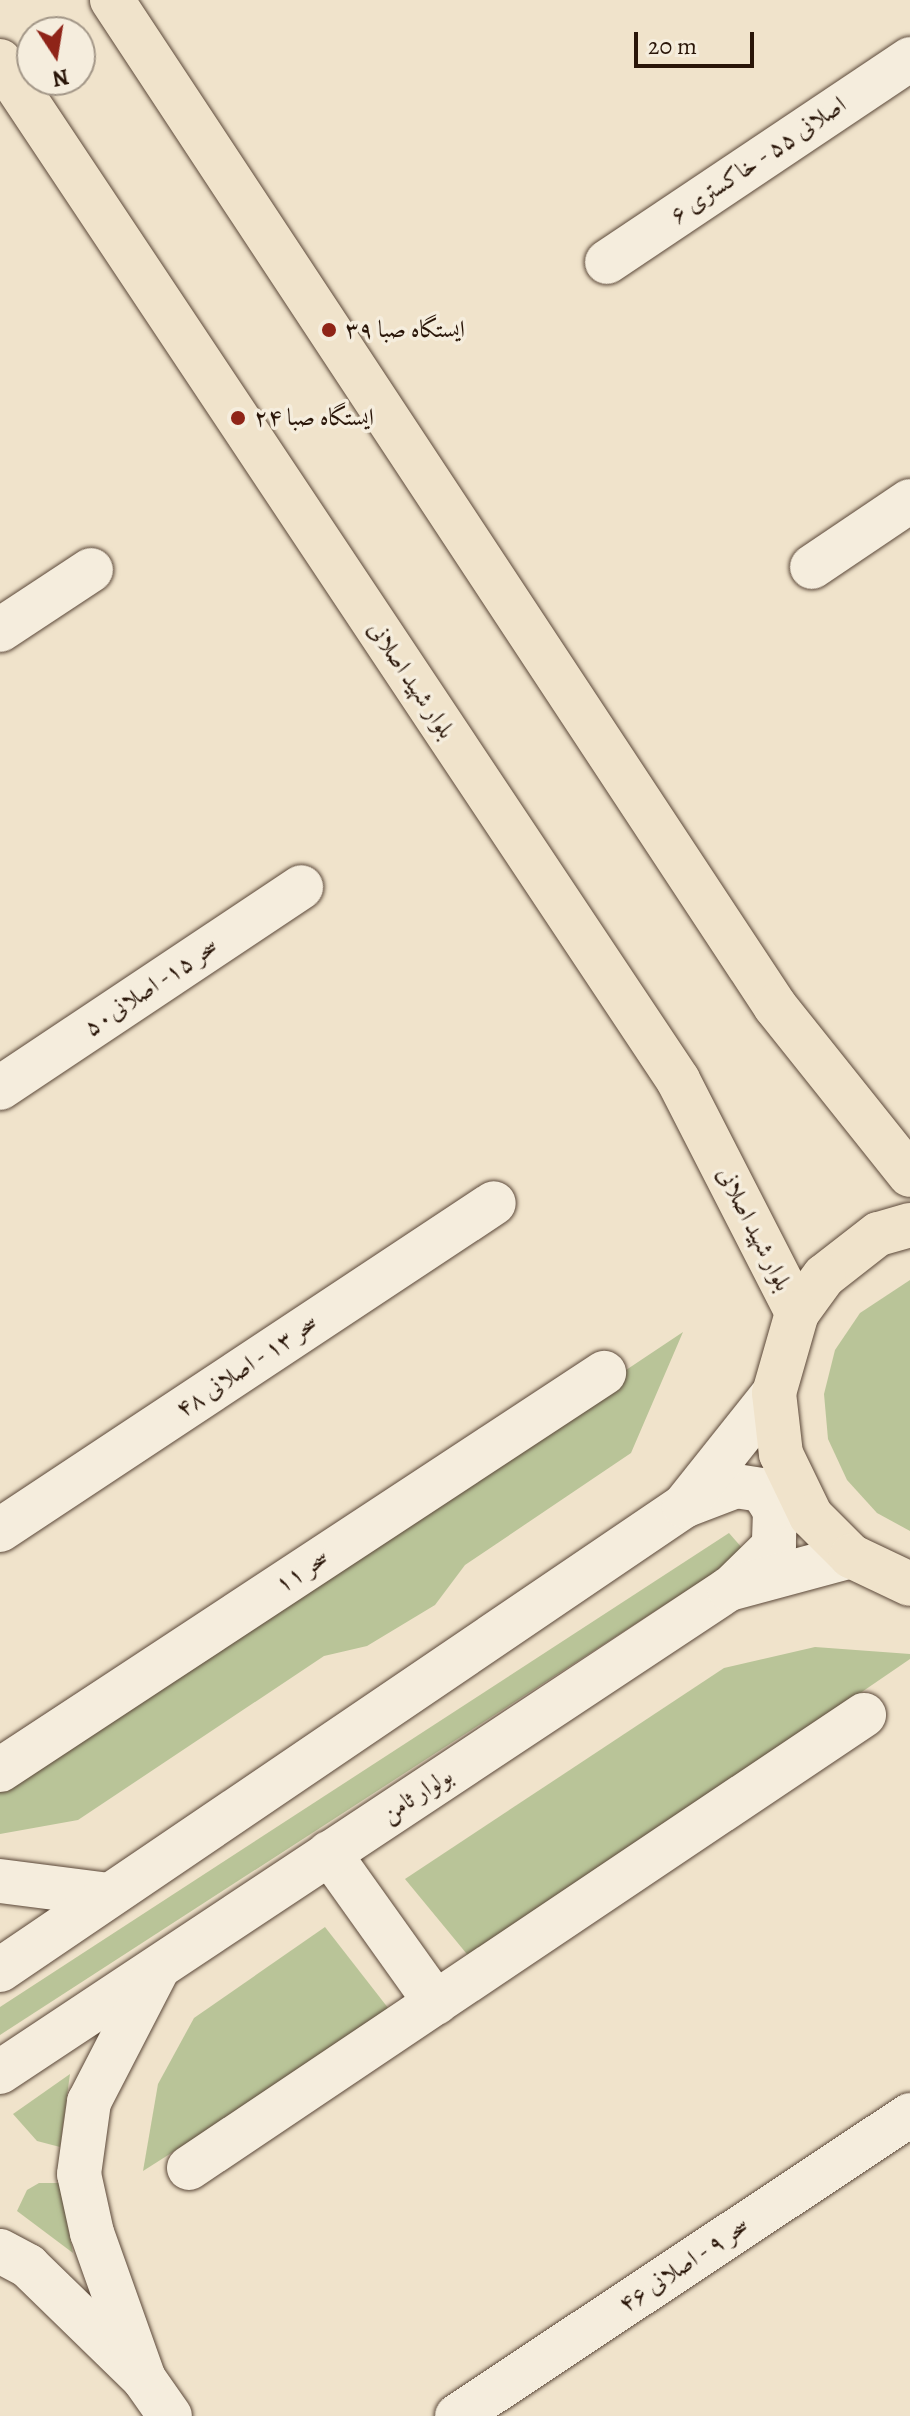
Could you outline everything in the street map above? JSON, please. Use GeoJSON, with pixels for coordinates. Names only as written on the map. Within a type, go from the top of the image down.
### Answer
{"type":"FeatureCollection","features":[{"type":"Feature","properties":{"kind":"main road"},"geometry":{"type":"LineString","coordinates":[[112,0],[775,1006],[910,1175]]}},
{"type":"Feature","properties":{"kind":"main road","name":"بلوار شهید اصلانی"},"geometry":{"type":"LineString","coordinates":[[0,61],[678,1080],[797,1313]]}},
{"type":"Feature","properties":{"kind":"main road"},"geometry":{"type":"LineString","coordinates":[[910,1225],[878,1234],[824,1276],[797,1313],[774,1393],[781,1454],[811,1516],[851,1556],[910,1584]]}},
{"type":"Feature","properties":{"kind":"street","name":"اصلانی ۵۵ - خاکستری ۶"},"geometry":{"type":"LineString","coordinates":[[607,262],[910,59]]}},
{"type":"Feature","properties":{"kind":"street"},"geometry":{"type":"LineString","coordinates":[[812,567],[910,501]]}},
{"type":"Feature","properties":{"kind":"street"},"geometry":{"type":"LineString","coordinates":[[0,630],[91,570]]}},
{"type":"Feature","properties":{"kind":"street","name":"سحر ۱۵- اصلانی۵۰"},"geometry":{"type":"LineString","coordinates":[[0,1088],[301,887]]}},
{"type":"Feature","properties":{"kind":"street","name":"سحر ۱۳ - اصلانی ۴۸"},"geometry":{"type":"LineString","coordinates":[[0,1530],[494,1203]]}},
{"type":"Feature","properties":{"kind":"street","name":"سحر ۱۱"},"geometry":{"type":"LineString","coordinates":[[0,1770],[604,1373]]}},
{"type":"Feature","properties":{"kind":"street"},"geometry":{"type":"LineString","coordinates":[[684,1506],[774,1393]]}},
{"type":"Feature","properties":{"kind":"street"},"geometry":{"type":"LineString","coordinates":[[0,1970],[684,1506],[736,1486],[762,1490],[775,1511],[774,1546],[729,1589]]}},
{"type":"Feature","properties":{"kind":"street","name":"بولوار ثامن"},"geometry":{"type":"LineString","coordinates":[[0,2072],[161,1962],[729,1589],[851,1556]]}},
{"type":"Feature","properties":{"kind":"street"},"geometry":{"type":"LineString","coordinates":[[189,2168],[864,1715]]}},
{"type":"Feature","properties":{"kind":"street"},"geometry":{"type":"LineString","coordinates":[[329,1853],[436,2003]]}},
{"type":"Feature","properties":{"kind":"street"},"geometry":{"type":"LineString","coordinates":[[0,1881],[109,1895]]}},
{"type":"Feature","properties":{"kind":"street"},"geometry":{"type":"LineString","coordinates":[[144,2379],[92,2233],[79,2174],[89,2102],[161,1962]]}},
{"type":"Feature","properties":{"kind":"street","name":"سحر ۹ - اصلانی ۴۶"},"geometry":{"type":"LineString","coordinates":[[457,2416],[910,2115]]}},
{"type":"Feature","properties":{"kind":"street"},"geometry":{"type":"LineString","coordinates":[[0,2251],[28,2266],[144,2379],[170,2416]]}},
{"type":"Feature","properties":{"kind":"green space"},"geometry":{"type":"Polygon","coordinates":[[[910,1280],[910,1531],[877,1513],[847,1480],[828,1439],[824,1394],[835,1350],[860,1313],[910,1280]]]}},
{"type":"Feature","properties":{"kind":"green space"},"geometry":{"type":"Polygon","coordinates":[[[683,1332],[631,1453],[465,1565],[435,1605],[367,1646],[324,1656],[78,1820],[0,1834],[0,1788],[683,1332]]]}},
{"type":"Feature","properties":{"kind":"green space"},"geometry":{"type":"Polygon","coordinates":[[[729,1533],[743,1549],[734,1560],[0,2035],[0,2007],[729,1533]]]}},
{"type":"Feature","properties":{"kind":"green space"},"geometry":{"type":"Polygon","coordinates":[[[815,1647],[910,1654],[910,1659],[471,1959],[405,1879],[724,1668],[815,1647]]]}},
{"type":"Feature","properties":{"kind":"green space"},"geometry":{"type":"Polygon","coordinates":[[[325,1927],[392,2013],[143,2171],[158,2084],[194,2018],[325,1927]]]}},
{"type":"Feature","properties":{"kind":"green space"},"geometry":{"type":"Polygon","coordinates":[[[70,2074],[60,2147],[37,2141],[13,2114],[70,2074]]]}},
{"type":"Feature","properties":{"kind":"green space"},"geometry":{"type":"Polygon","coordinates":[[[39,2183],[59,2183],[73,2253],[17,2211],[27,2190],[39,2183]]]}},
{"type":"Feature","properties":{"kind":"place","name":"ایستگاه صبا ۳۹"},"geometry":{"type":"Point","coordinates":[329,330]}},
{"type":"Feature","properties":{"kind":"place","name":"ایستگاه صبا ۲۴"},"geometry":{"type":"Point","coordinates":[238,418]}}]}
